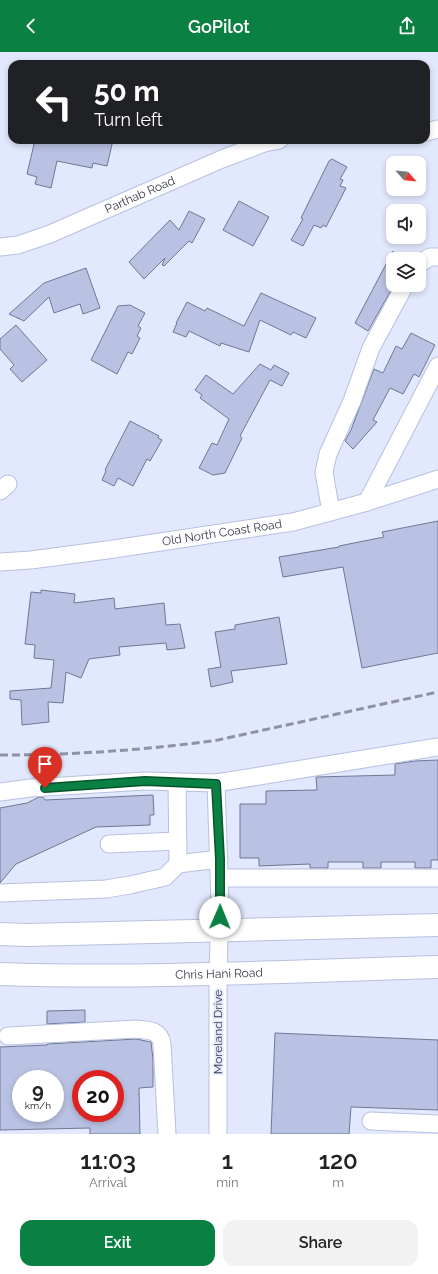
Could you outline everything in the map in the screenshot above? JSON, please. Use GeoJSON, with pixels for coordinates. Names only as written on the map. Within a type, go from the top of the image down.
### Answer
{"type":"FeatureCollection","features":[{"type":"Feature","properties":{"kind":"main road"},"geometry":{"type":"LineString","coordinates":[[0,934],[438,925]]}},
{"type":"Feature","properties":{"kind":"main road","name":"Chris Hani Road"},"geometry":{"type":"LineString","coordinates":[[0,974],[55,976],[218,974],[438,967]]}},
{"type":"Feature","properties":{"kind":"street","name":"Parthab Road"},"geometry":{"type":"LineString","coordinates":[[0,247],[18,245],[50,234],[222,159],[261,144]]}},
{"type":"Feature","properties":{"kind":"street"},"geometry":{"type":"LineString","coordinates":[[426,260],[430,257],[438,257]]}},
{"type":"Feature","properties":{"kind":"street"},"geometry":{"type":"LineString","coordinates":[[331,512],[324,472],[328,454],[352,401],[374,342],[401,292]]}},
{"type":"Feature","properties":{"kind":"street"},"geometry":{"type":"LineString","coordinates":[[367,502],[438,366]]}},
{"type":"Feature","properties":{"kind":"street","name":"Old North Coast Road"},"geometry":{"type":"LineString","coordinates":[[0,562],[31,560],[107,550],[293,522],[367,502],[438,479]]}},
{"type":"Feature","properties":{"kind":"street"},"geometry":{"type":"LineString","coordinates":[[0,792],[30,788],[145,781],[216,784],[438,747]]}},
{"type":"Feature","properties":{"kind":"street"},"geometry":{"type":"LineString","coordinates":[[177,782],[178,864]]}},
{"type":"Feature","properties":{"kind":"street","name":"Moreland Drive"},"geometry":{"type":"LineString","coordinates":[[216,784],[220,859],[218,1134]]}},
{"type":"Feature","properties":{"kind":"street"},"geometry":{"type":"LineString","coordinates":[[109,844],[178,841]]}},
{"type":"Feature","properties":{"kind":"street"},"geometry":{"type":"LineString","coordinates":[[0,893],[92,889],[130,885],[165,876],[178,864],[220,859]]}},
{"type":"Feature","properties":{"kind":"street"},"geometry":{"type":"LineString","coordinates":[[220,878],[438,878]]}},
{"type":"Feature","properties":{"kind":"street"},"geometry":{"type":"LineString","coordinates":[[8,1036],[136,1030],[150,1030],[155,1032],[159,1035],[162,1044],[167,1134]]}},
{"type":"Feature","properties":{"kind":"street"},"geometry":{"type":"LineString","coordinates":[[371,1121],[438,1124]]}},
{"type":"Feature","properties":{"kind":"building"},"geometry":{"type":"Polygon","coordinates":[[[34,144],[112,144],[107,166],[93,163],[92,168],[57,161],[51,188],[35,184],[37,177],[27,174],[34,144]]]}},
{"type":"Feature","properties":{"kind":"building"},"geometry":{"type":"Polygon","coordinates":[[[332,159],[347,167],[340,179],[343,180],[340,186],[346,188],[326,227],[323,225],[321,228],[314,225],[303,246],[291,240],[303,219],[301,218],[329,161],[332,159]]]}},
{"type":"Feature","properties":{"kind":"building"},"geometry":{"type":"Polygon","coordinates":[[[239,201],[269,217],[253,246],[223,230],[239,201]]]}},
{"type":"Feature","properties":{"kind":"building"},"geometry":{"type":"Polygon","coordinates":[[[189,211],[205,219],[192,243],[189,241],[164,266],[162,265],[165,258],[144,279],[129,262],[170,220],[179,230],[189,211]]]}},
{"type":"Feature","properties":{"kind":"building"},"geometry":{"type":"Polygon","coordinates":[[[386,264],[386,292],[390,292],[368,331],[355,323],[386,264]]]}},
{"type":"Feature","properties":{"kind":"building"},"geometry":{"type":"Polygon","coordinates":[[[86,268],[100,308],[83,314],[80,304],[54,313],[49,297],[24,321],[9,314],[44,283],[86,268]]]}},
{"type":"Feature","properties":{"kind":"building"},"geometry":{"type":"Polygon","coordinates":[[[261,293],[316,318],[306,338],[293,332],[291,335],[260,320],[249,352],[221,343],[220,346],[189,331],[186,337],[173,332],[187,302],[205,311],[207,308],[244,326],[261,293]]]}},
{"type":"Feature","properties":{"kind":"building"},"geometry":{"type":"Polygon","coordinates":[[[130,305],[145,313],[138,326],[141,328],[137,336],[140,338],[132,354],[128,352],[117,374],[91,360],[118,306],[130,305]]]}},
{"type":"Feature","properties":{"kind":"building"},"geometry":{"type":"Polygon","coordinates":[[[16,325],[47,360],[22,382],[10,369],[14,365],[0,349],[0,339],[16,325]]]}},
{"type":"Feature","properties":{"kind":"building"},"geometry":{"type":"Polygon","coordinates":[[[411,333],[435,345],[419,377],[414,374],[403,394],[390,388],[373,420],[377,422],[353,449],[345,441],[351,430],[374,369],[383,373],[396,346],[402,349],[411,333]]]}},
{"type":"Feature","properties":{"kind":"building"},"geometry":{"type":"Polygon","coordinates":[[[260,364],[271,370],[274,365],[289,373],[282,386],[270,380],[240,436],[242,438],[225,473],[213,475],[199,468],[212,443],[217,445],[229,419],[200,398],[202,395],[195,390],[206,375],[233,394],[260,364]]]}},
{"type":"Feature","properties":{"kind":"building"},"geometry":{"type":"Polygon","coordinates":[[[130,421],[159,436],[158,438],[162,440],[150,461],[147,459],[133,486],[118,478],[114,486],[102,480],[106,471],[105,470],[130,421]]]}},
{"type":"Feature","properties":{"kind":"building"},"geometry":{"type":"Polygon","coordinates":[[[438,521],[438,653],[362,668],[343,567],[283,577],[279,557],[339,547],[384,537],[382,532],[438,521]]]}},
{"type":"Feature","properties":{"kind":"building"},"geometry":{"type":"Polygon","coordinates":[[[41,590],[75,594],[74,603],[114,598],[115,609],[164,603],[166,625],[180,624],[185,648],[167,650],[166,643],[119,647],[120,655],[89,659],[81,678],[66,672],[63,703],[48,702],[49,722],[22,725],[21,700],[10,699],[10,691],[51,688],[54,660],[34,658],[35,645],[25,644],[31,592],[41,593],[41,590]]]}},
{"type":"Feature","properties":{"kind":"building"},"geometry":{"type":"Polygon","coordinates":[[[279,617],[287,664],[231,671],[233,682],[211,687],[208,669],[221,667],[215,632],[235,629],[235,625],[279,617]]]}},
{"type":"Feature","properties":{"kind":"building"},"geometry":{"type":"Polygon","coordinates":[[[438,760],[438,860],[431,860],[431,868],[415,868],[415,862],[381,862],[381,868],[363,868],[363,862],[328,862],[328,868],[310,868],[310,864],[259,866],[259,858],[240,858],[240,804],[266,804],[266,791],[317,790],[316,777],[395,775],[395,764],[438,760]]]}},
{"type":"Feature","properties":{"kind":"building"},"geometry":{"type":"Polygon","coordinates":[[[153,795],[154,815],[150,815],[150,825],[96,827],[16,864],[0,883],[0,808],[27,803],[39,797],[43,797],[45,800],[153,795]]]}},
{"type":"Feature","properties":{"kind":"building"},"geometry":{"type":"Polygon","coordinates":[[[85,1010],[85,1022],[47,1024],[47,1011],[85,1010]]]}},
{"type":"Feature","properties":{"kind":"building"},"geometry":{"type":"Polygon","coordinates":[[[275,1033],[438,1040],[438,1110],[351,1107],[349,1134],[271,1134],[275,1033]]]}},
{"type":"Feature","properties":{"kind":"building"},"geometry":{"type":"Polygon","coordinates":[[[136,1039],[151,1042],[153,1087],[139,1088],[140,1134],[90,1134],[90,1128],[0,1130],[0,1047],[136,1039]]]}},
{"type":"Feature","properties":{"kind":"railway"},"geometry":{"type":"LineString","coordinates":[[0,755],[110,751],[164,747],[218,740],[438,692]]}},
{"type":"Feature","properties":{"kind":"route"},"geometry":{"type":"LineString","coordinates":[[45,788],[145,781],[216,784],[220,859],[220,917]]}}]}
